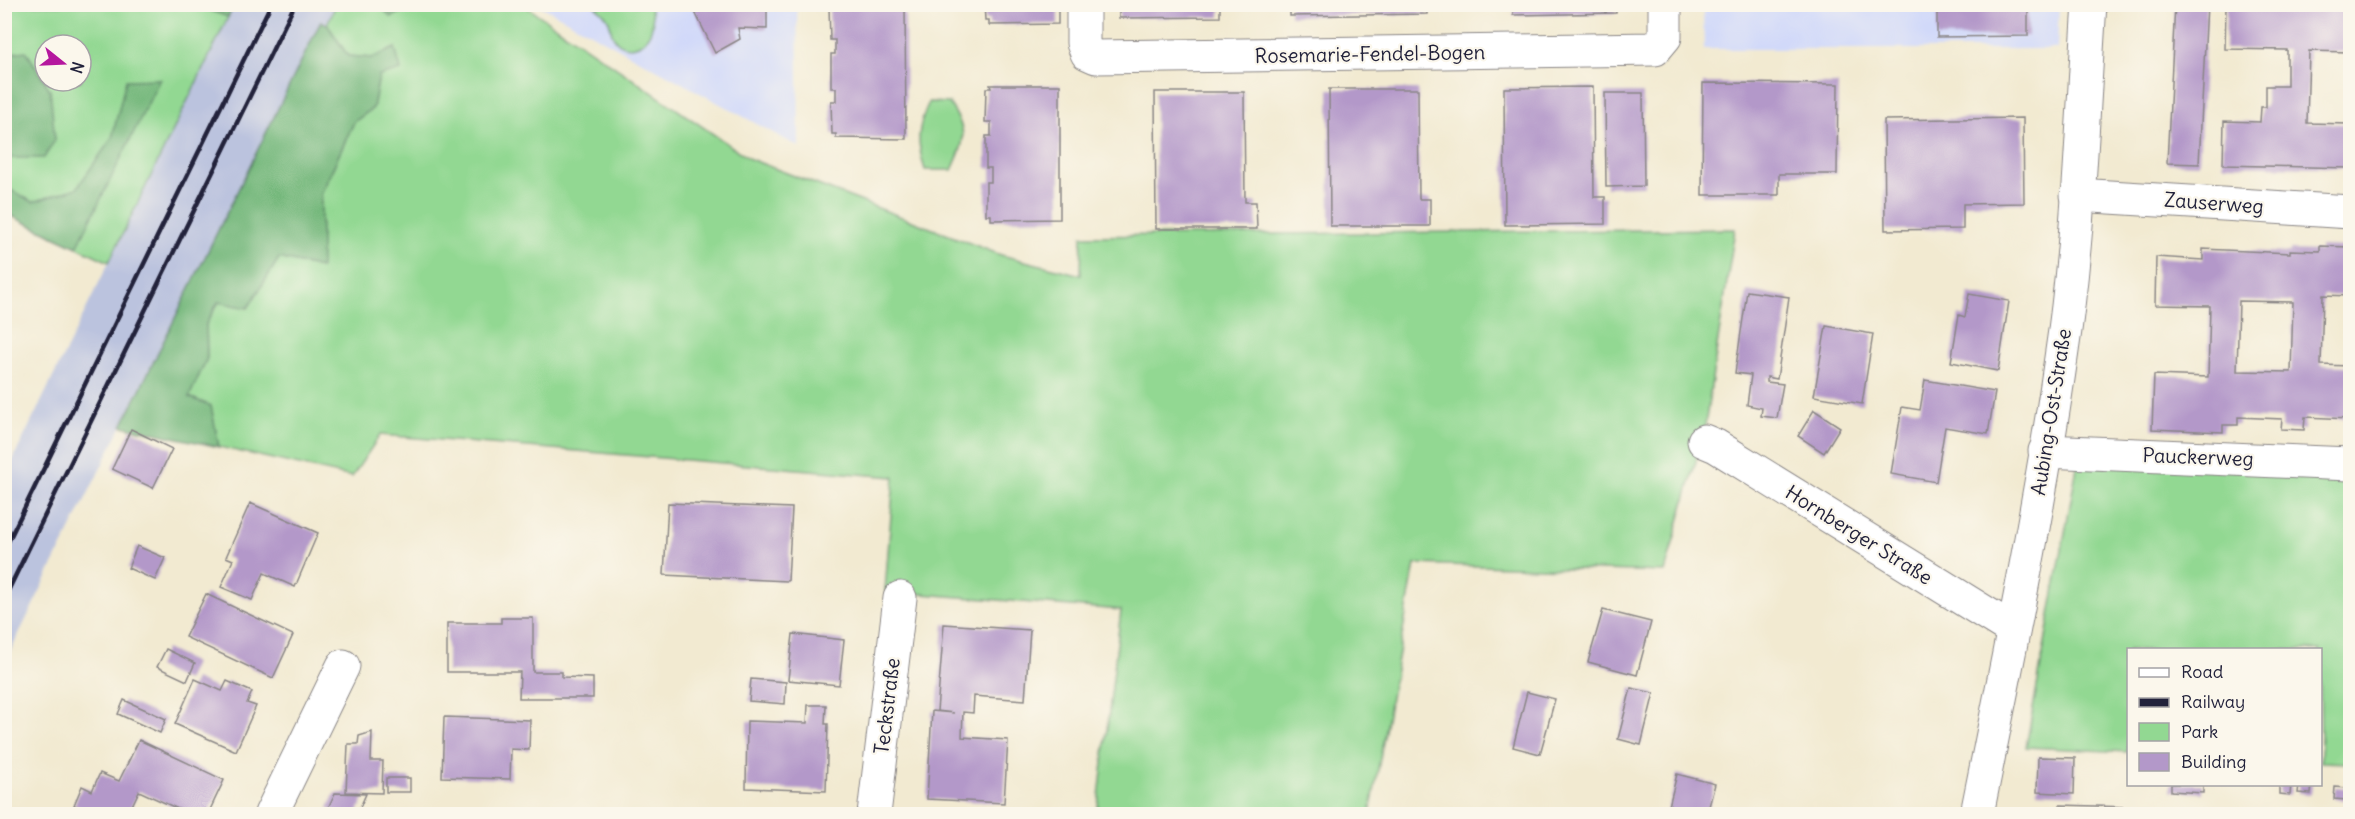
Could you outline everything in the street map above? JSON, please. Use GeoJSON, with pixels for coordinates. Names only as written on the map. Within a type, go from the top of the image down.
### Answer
{"type":"FeatureCollection","features":[{"type":"Feature","properties":{"kind":"street","name":"Rosemarie-Fendel-Bogen"},"geometry":{"type":"LineString","coordinates":[[1083,4],[1083,43],[1087,53],[1096,57],[1107,57],[1655,49],[1665,37],[1665,4]]}},
{"type":"Feature","properties":{"kind":"street","name":"Aubing-Ost-Straße"},"geometry":{"type":"LineString","coordinates":[[1977,814],[2045,451],[2068,302],[2090,4]]}},
{"type":"Feature","properties":{"kind":"street","name":"Zauserweg"},"geometry":{"type":"LineString","coordinates":[[2077,195],[2350,212]]}},
{"type":"Feature","properties":{"kind":"street","name":"Hornberger Straße"},"geometry":{"type":"LineString","coordinates":[[1704,441],[1716,446],[2013,630]]}},
{"type":"Feature","properties":{"kind":"street","name":"Pauckerweg"},"geometry":{"type":"LineString","coordinates":[[2045,451],[2350,464]]}},
{"type":"Feature","properties":{"kind":"street","name":"Teckstraße"},"geometry":{"type":"LineString","coordinates":[[874,814],[900,598]]}},
{"type":"Feature","properties":{"kind":"street"},"geometry":{"type":"LineString","coordinates":[[271,814],[343,666]]}},
{"type":"Feature","properties":{"kind":"shaded area"},"geometry":{"type":"Polygon","coordinates":[[[234,5],[336,5],[327,24],[321,22],[5,662],[4,478],[234,5]]]}},
{"type":"Feature","properties":{"kind":"shaded area"},"geometry":{"type":"Polygon","coordinates":[[[539,5],[797,5],[799,147],[539,5]]]}},
{"type":"Feature","properties":{"kind":"shaded area"},"geometry":{"type":"Polygon","coordinates":[[[1703,5],[2059,5],[2057,49],[1704,49],[1703,5]]]}},
{"type":"Feature","properties":{"kind":"green space"},"geometry":{"type":"Polygon","coordinates":[[[195,4],[234,5],[228,17],[195,4]]]}},
{"type":"Feature","properties":{"kind":"green space"},"geometry":{"type":"Polygon","coordinates":[[[5,5],[234,5],[109,262],[5,213],[5,5]]]}},
{"type":"Feature","properties":{"kind":"green space"},"geometry":{"type":"Polygon","coordinates":[[[336,5],[379,5],[391,16],[406,10],[406,5],[524,5],[750,159],[1001,255],[1081,275],[1082,236],[1735,229],[1704,432],[1665,572],[1415,564],[1370,814],[1097,814],[1121,610],[885,591],[894,477],[380,435],[352,477],[219,447],[211,406],[189,397],[207,358],[206,324],[219,302],[248,308],[279,258],[320,268],[321,194],[354,122],[373,108],[379,76],[395,48],[372,58],[348,56],[327,24],[336,5]]]}},
{"type":"Feature","properties":{"kind":"green space"},"geometry":{"type":"Polygon","coordinates":[[[379,5],[406,5],[406,10],[391,17],[379,5]]]}},
{"type":"Feature","properties":{"kind":"green space"},"geometry":{"type":"Polygon","coordinates":[[[594,5],[650,5],[652,28],[641,43],[633,47],[623,46],[612,34],[604,14],[594,5]]]}},
{"type":"Feature","properties":{"kind":"green space"},"geometry":{"type":"Polygon","coordinates":[[[321,21],[327,24],[348,56],[372,58],[395,48],[401,70],[379,76],[373,108],[354,122],[321,194],[321,268],[279,258],[248,308],[218,302],[206,324],[207,358],[189,397],[211,406],[219,447],[122,426],[321,21]]]}},
{"type":"Feature","properties":{"kind":"green space"},"geometry":{"type":"Polygon","coordinates":[[[26,51],[33,62],[33,93],[50,93],[55,140],[44,158],[8,158],[5,155],[5,54],[26,51]]]}},
{"type":"Feature","properties":{"kind":"green space"},"geometry":{"type":"Polygon","coordinates":[[[160,79],[77,247],[5,213],[5,187],[33,202],[77,188],[112,138],[126,80],[160,79]]]}},
{"type":"Feature","properties":{"kind":"green space"},"geometry":{"type":"Polygon","coordinates":[[[929,102],[949,103],[962,129],[962,143],[952,170],[925,170],[919,135],[929,102]]]}},
{"type":"Feature","properties":{"kind":"green space"},"geometry":{"type":"Polygon","coordinates":[[[2078,461],[2350,476],[2350,763],[2322,762],[2322,648],[2127,648],[2127,752],[2026,747],[2078,461]]]}},
{"type":"Feature","properties":{"kind":"building"},"geometry":{"type":"Polygon","coordinates":[[[691,4],[767,4],[767,29],[738,28],[740,39],[715,53],[691,4]]]}},
{"type":"Feature","properties":{"kind":"building"},"geometry":{"type":"Polygon","coordinates":[[[835,4],[905,4],[906,139],[836,138],[836,134],[832,134],[831,101],[836,101],[836,88],[831,88],[831,54],[835,54],[835,40],[830,40],[829,7],[835,7],[835,4]]]}},
{"type":"Feature","properties":{"kind":"building"},"geometry":{"type":"Polygon","coordinates":[[[984,4],[1058,4],[1058,24],[989,25],[989,20],[985,20],[984,4]]]}},
{"type":"Feature","properties":{"kind":"building"},"geometry":{"type":"Polygon","coordinates":[[[1119,4],[1220,4],[1220,17],[1119,18],[1119,4]]]}},
{"type":"Feature","properties":{"kind":"building"},"geometry":{"type":"Polygon","coordinates":[[[1290,4],[1427,4],[1427,14],[1290,16],[1290,4]]]}},
{"type":"Feature","properties":{"kind":"building"},"geometry":{"type":"Polygon","coordinates":[[[1513,4],[1616,4],[1616,13],[1513,15],[1513,4]]]}},
{"type":"Feature","properties":{"kind":"building"},"geometry":{"type":"Polygon","coordinates":[[[1937,4],[2028,4],[2028,36],[1937,37],[1937,4]]]}},
{"type":"Feature","properties":{"kind":"building"},"geometry":{"type":"Polygon","coordinates":[[[2175,4],[2207,4],[2199,164],[2167,163],[2175,4]]]}},
{"type":"Feature","properties":{"kind":"building"},"geometry":{"type":"Polygon","coordinates":[[[2226,6],[2350,9],[2350,52],[2309,51],[2307,123],[2350,124],[2350,168],[2223,165],[2224,121],[2260,122],[2261,107],[2266,107],[2266,86],[2287,86],[2287,50],[2225,49],[2226,6]]]}},
{"type":"Feature","properties":{"kind":"building"},"geometry":{"type":"Polygon","coordinates":[[[1703,83],[1838,84],[1837,174],[1779,174],[1779,195],[1702,195],[1703,83]]]}},
{"type":"Feature","properties":{"kind":"building"},"geometry":{"type":"Polygon","coordinates":[[[990,85],[1060,85],[1060,219],[991,220],[991,215],[986,215],[986,182],[991,182],[991,168],[986,168],[986,136],[991,136],[991,122],[985,122],[986,88],[991,88],[990,85]]]}},
{"type":"Feature","properties":{"kind":"building"},"geometry":{"type":"Polygon","coordinates":[[[1593,87],[1594,197],[1605,197],[1605,224],[1505,225],[1504,88],[1593,87]]]}},
{"type":"Feature","properties":{"kind":"building"},"geometry":{"type":"Polygon","coordinates":[[[1329,89],[1418,89],[1419,199],[1430,199],[1430,226],[1330,226],[1329,89]]]}},
{"type":"Feature","properties":{"kind":"building"},"geometry":{"type":"Polygon","coordinates":[[[1155,92],[1244,92],[1245,202],[1256,202],[1257,229],[1156,229],[1155,92]]]}},
{"type":"Feature","properties":{"kind":"building"},"geometry":{"type":"Polygon","coordinates":[[[1605,93],[1643,93],[1644,186],[1606,187],[1605,93]]]}},
{"type":"Feature","properties":{"kind":"building"},"geometry":{"type":"Polygon","coordinates":[[[2023,118],[2024,203],[1963,204],[1963,229],[1885,230],[1884,120],[2023,118]]]}},
{"type":"Feature","properties":{"kind":"building"},"geometry":{"type":"Polygon","coordinates":[[[2320,246],[2350,247],[2350,296],[2323,295],[2321,365],[2350,366],[2350,419],[2305,417],[2304,430],[2281,429],[2282,419],[2238,417],[2238,425],[2223,425],[2223,432],[2152,429],[2154,375],[2208,377],[2210,306],[2155,305],[2156,257],[2203,260],[2203,249],[2290,253],[2290,250],[2320,251],[2320,246]],[[2239,301],[2237,371],[2291,372],[2293,302],[2239,301]]]}},
{"type":"Feature","properties":{"kind":"building"},"geometry":{"type":"Polygon","coordinates":[[[1747,291],[1789,297],[1777,379],[1767,377],[1767,382],[1783,384],[1777,418],[1761,416],[1762,408],[1747,405],[1751,375],[1735,373],[1747,291]]]}},
{"type":"Feature","properties":{"kind":"building"},"geometry":{"type":"Polygon","coordinates":[[[1969,294],[2009,301],[1998,371],[1951,362],[1959,315],[1965,317],[1969,294]]]}},
{"type":"Feature","properties":{"kind":"building"},"geometry":{"type":"Polygon","coordinates":[[[1826,326],[1873,334],[1862,404],[1814,396],[1826,326]]]}},
{"type":"Feature","properties":{"kind":"building"},"geometry":{"type":"Polygon","coordinates":[[[1925,380],[1995,392],[1988,434],[1945,427],[1936,482],[1891,474],[1902,407],[1920,410],[1925,380]]]}},
{"type":"Feature","properties":{"kind":"building"},"geometry":{"type":"Polygon","coordinates":[[[1814,410],[1840,427],[1824,453],[1798,436],[1814,410]]]}},
{"type":"Feature","properties":{"kind":"building"},"geometry":{"type":"Polygon","coordinates":[[[131,429],[172,449],[153,488],[112,469],[131,429]]]}},
{"type":"Feature","properties":{"kind":"building"},"geometry":{"type":"Polygon","coordinates":[[[250,503],[318,533],[295,587],[264,573],[252,600],[221,587],[233,560],[226,557],[250,503]]]}},
{"type":"Feature","properties":{"kind":"building"},"geometry":{"type":"Polygon","coordinates":[[[668,503],[792,508],[788,581],[664,575],[668,503]]]}},
{"type":"Feature","properties":{"kind":"building"},"geometry":{"type":"Polygon","coordinates":[[[137,546],[165,558],[155,580],[128,568],[137,546]]]}},
{"type":"Feature","properties":{"kind":"building"},"geometry":{"type":"Polygon","coordinates":[[[206,594],[293,635],[273,678],[185,637],[206,594]]]}},
{"type":"Feature","properties":{"kind":"building"},"geometry":{"type":"Polygon","coordinates":[[[1603,610],[1651,622],[1637,675],[1588,662],[1603,610]]]}},
{"type":"Feature","properties":{"kind":"building"},"geometry":{"type":"Polygon","coordinates":[[[501,618],[533,618],[533,672],[562,672],[562,677],[593,678],[593,698],[519,698],[520,672],[447,672],[447,623],[501,623],[501,618]]]}},
{"type":"Feature","properties":{"kind":"building"},"geometry":{"type":"Polygon","coordinates":[[[944,624],[1030,630],[1025,700],[974,696],[973,713],[963,712],[962,737],[1008,740],[1004,803],[927,799],[932,711],[954,713],[937,711],[944,624]]]}},
{"type":"Feature","properties":{"kind":"building"},"geometry":{"type":"Polygon","coordinates":[[[793,634],[844,640],[839,685],[788,680],[793,634]]]}},
{"type":"Feature","properties":{"kind":"building"},"geometry":{"type":"Polygon","coordinates":[[[166,649],[195,663],[187,681],[157,667],[166,649]]]}},
{"type":"Feature","properties":{"kind":"building"},"geometry":{"type":"Polygon","coordinates":[[[195,679],[222,691],[227,681],[252,692],[247,703],[256,706],[236,751],[175,724],[195,679]]]}},
{"type":"Feature","properties":{"kind":"building"},"geometry":{"type":"Polygon","coordinates":[[[751,679],[786,682],[785,704],[749,701],[751,679]]]}},
{"type":"Feature","properties":{"kind":"building"},"geometry":{"type":"Polygon","coordinates":[[[1631,688],[1654,693],[1641,745],[1618,739],[1631,688]]]}},
{"type":"Feature","properties":{"kind":"building"},"geometry":{"type":"Polygon","coordinates":[[[1527,692],[1555,699],[1540,754],[1513,747],[1527,692]]]}},
{"type":"Feature","properties":{"kind":"building"},"geometry":{"type":"Polygon","coordinates":[[[124,700],[166,719],[160,733],[118,714],[124,700]]]}},
{"type":"Feature","properties":{"kind":"building"},"geometry":{"type":"Polygon","coordinates":[[[808,705],[826,705],[825,724],[828,724],[826,791],[746,788],[747,721],[807,723],[808,705]]]}},
{"type":"Feature","properties":{"kind":"building"},"geometry":{"type":"Polygon","coordinates":[[[444,717],[530,720],[529,750],[511,749],[510,779],[442,777],[444,717]]]}},
{"type":"Feature","properties":{"kind":"building"},"geometry":{"type":"Polygon","coordinates":[[[372,732],[371,761],[383,761],[382,793],[346,792],[348,744],[358,744],[359,736],[372,732]]]}},
{"type":"Feature","properties":{"kind":"building"},"geometry":{"type":"Polygon","coordinates":[[[139,740],[224,780],[208,814],[189,814],[139,791],[128,814],[94,814],[74,805],[82,786],[92,791],[100,773],[119,781],[139,740]]]}},
{"type":"Feature","properties":{"kind":"building"},"geometry":{"type":"Polygon","coordinates":[[[2038,757],[2075,758],[2074,794],[2037,792],[2038,757]]]}},
{"type":"Feature","properties":{"kind":"building"},"geometry":{"type":"Polygon","coordinates":[[[1677,774],[1715,784],[1707,814],[1667,814],[1677,774]]]}},
{"type":"Feature","properties":{"kind":"building"},"geometry":{"type":"Polygon","coordinates":[[[386,778],[410,778],[410,792],[386,792],[386,778]]]}},
{"type":"Feature","properties":{"kind":"building"},"geometry":{"type":"Polygon","coordinates":[[[2171,786],[2203,786],[2203,793],[2171,791],[2171,786]]]}},
{"type":"Feature","properties":{"kind":"building"},"geometry":{"type":"Polygon","coordinates":[[[2279,786],[2291,786],[2290,795],[2279,794],[2279,786]]]}},
{"type":"Feature","properties":{"kind":"building"},"geometry":{"type":"Polygon","coordinates":[[[2299,786],[2312,786],[2311,794],[2298,793],[2299,786]]]}},
{"type":"Feature","properties":{"kind":"building"},"geometry":{"type":"Polygon","coordinates":[[[2335,787],[2348,788],[2347,800],[2334,799],[2335,787]]]}},
{"type":"Feature","properties":{"kind":"building"},"geometry":{"type":"Polygon","coordinates":[[[335,793],[366,794],[357,814],[342,814],[328,808],[335,793]]]}},
{"type":"Feature","properties":{"kind":"building"},"geometry":{"type":"Polygon","coordinates":[[[2060,805],[2128,807],[2128,814],[2060,814],[2060,805]]]}},
{"type":"Feature","properties":{"kind":"railway"},"geometry":{"type":"LineString","coordinates":[[4,550],[271,4]]}},
{"type":"Feature","properties":{"kind":"railway"},"geometry":{"type":"LineString","coordinates":[[4,599],[295,4]]}}]}
